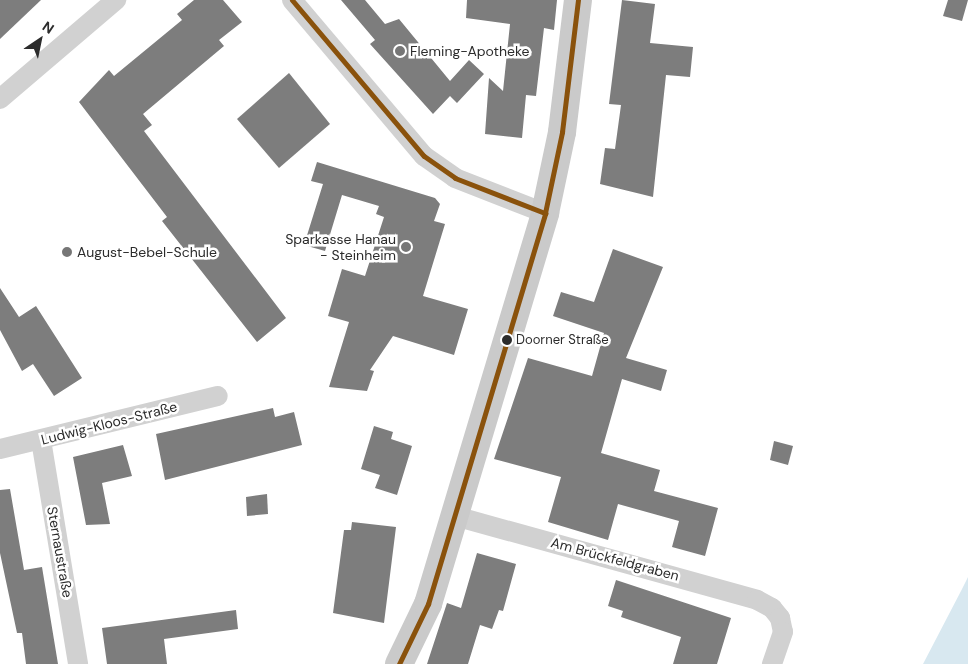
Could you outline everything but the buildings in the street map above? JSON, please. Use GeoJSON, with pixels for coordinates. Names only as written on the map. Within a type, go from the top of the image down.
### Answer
{"type":"FeatureCollection","features":[{"type":"Feature","properties":{"kind":"main road"},"geometry":{"type":"LineString","coordinates":[[399,664],[428,604],[545,213],[562,132],[578,0]]}},
{"type":"Feature","properties":{"kind":"street"},"geometry":{"type":"LineString","coordinates":[[0,99],[116,0]]}},
{"type":"Feature","properties":{"kind":"street"},"geometry":{"type":"LineString","coordinates":[[292,0],[424,156],[455,178],[545,213]]}},
{"type":"Feature","properties":{"kind":"street","name":"Ludwig-Kloos-Straße"},"geometry":{"type":"LineString","coordinates":[[0,449],[218,396]]}},
{"type":"Feature","properties":{"kind":"street","name":"Sternaustraße"},"geometry":{"type":"LineString","coordinates":[[41,440],[78,664]]}},
{"type":"Feature","properties":{"kind":"street","name":"Am Brückfeldgraben"},"geometry":{"type":"LineString","coordinates":[[455,516],[734,592],[772,608],[783,632],[772,664]]}},
{"type":"Feature","properties":{"kind":"shaded area"},"geometry":{"type":"Polygon","coordinates":[[[968,577],[968,664],[923,664],[961,591],[968,577]]]}},
{"type":"Feature","properties":{"kind":"transit line"},"geometry":{"type":"LineString","coordinates":[[292,0],[424,156],[455,178],[545,213]]}},
{"type":"Feature","properties":{"kind":"transit line"},"geometry":{"type":"LineString","coordinates":[[399,664],[428,604],[545,213],[562,132],[578,0]]}},
{"type":"Feature","properties":{"kind":"place","name":"Fleming-Apotheke"},"geometry":{"type":"Point","coordinates":[400,51]}},
{"type":"Feature","properties":{"kind":"place","name":"Sparkasse Hanau - Steinheim"},"geometry":{"type":"Point","coordinates":[406,247]}},
{"type":"Feature","properties":{"kind":"place","name":"August-Bebel-Schule"},"geometry":{"type":"Point","coordinates":[67,252]}},
{"type":"Feature","properties":{"kind":"place","name":"Doorner Straße"},"geometry":{"type":"Point","coordinates":[507,340]}}]}
